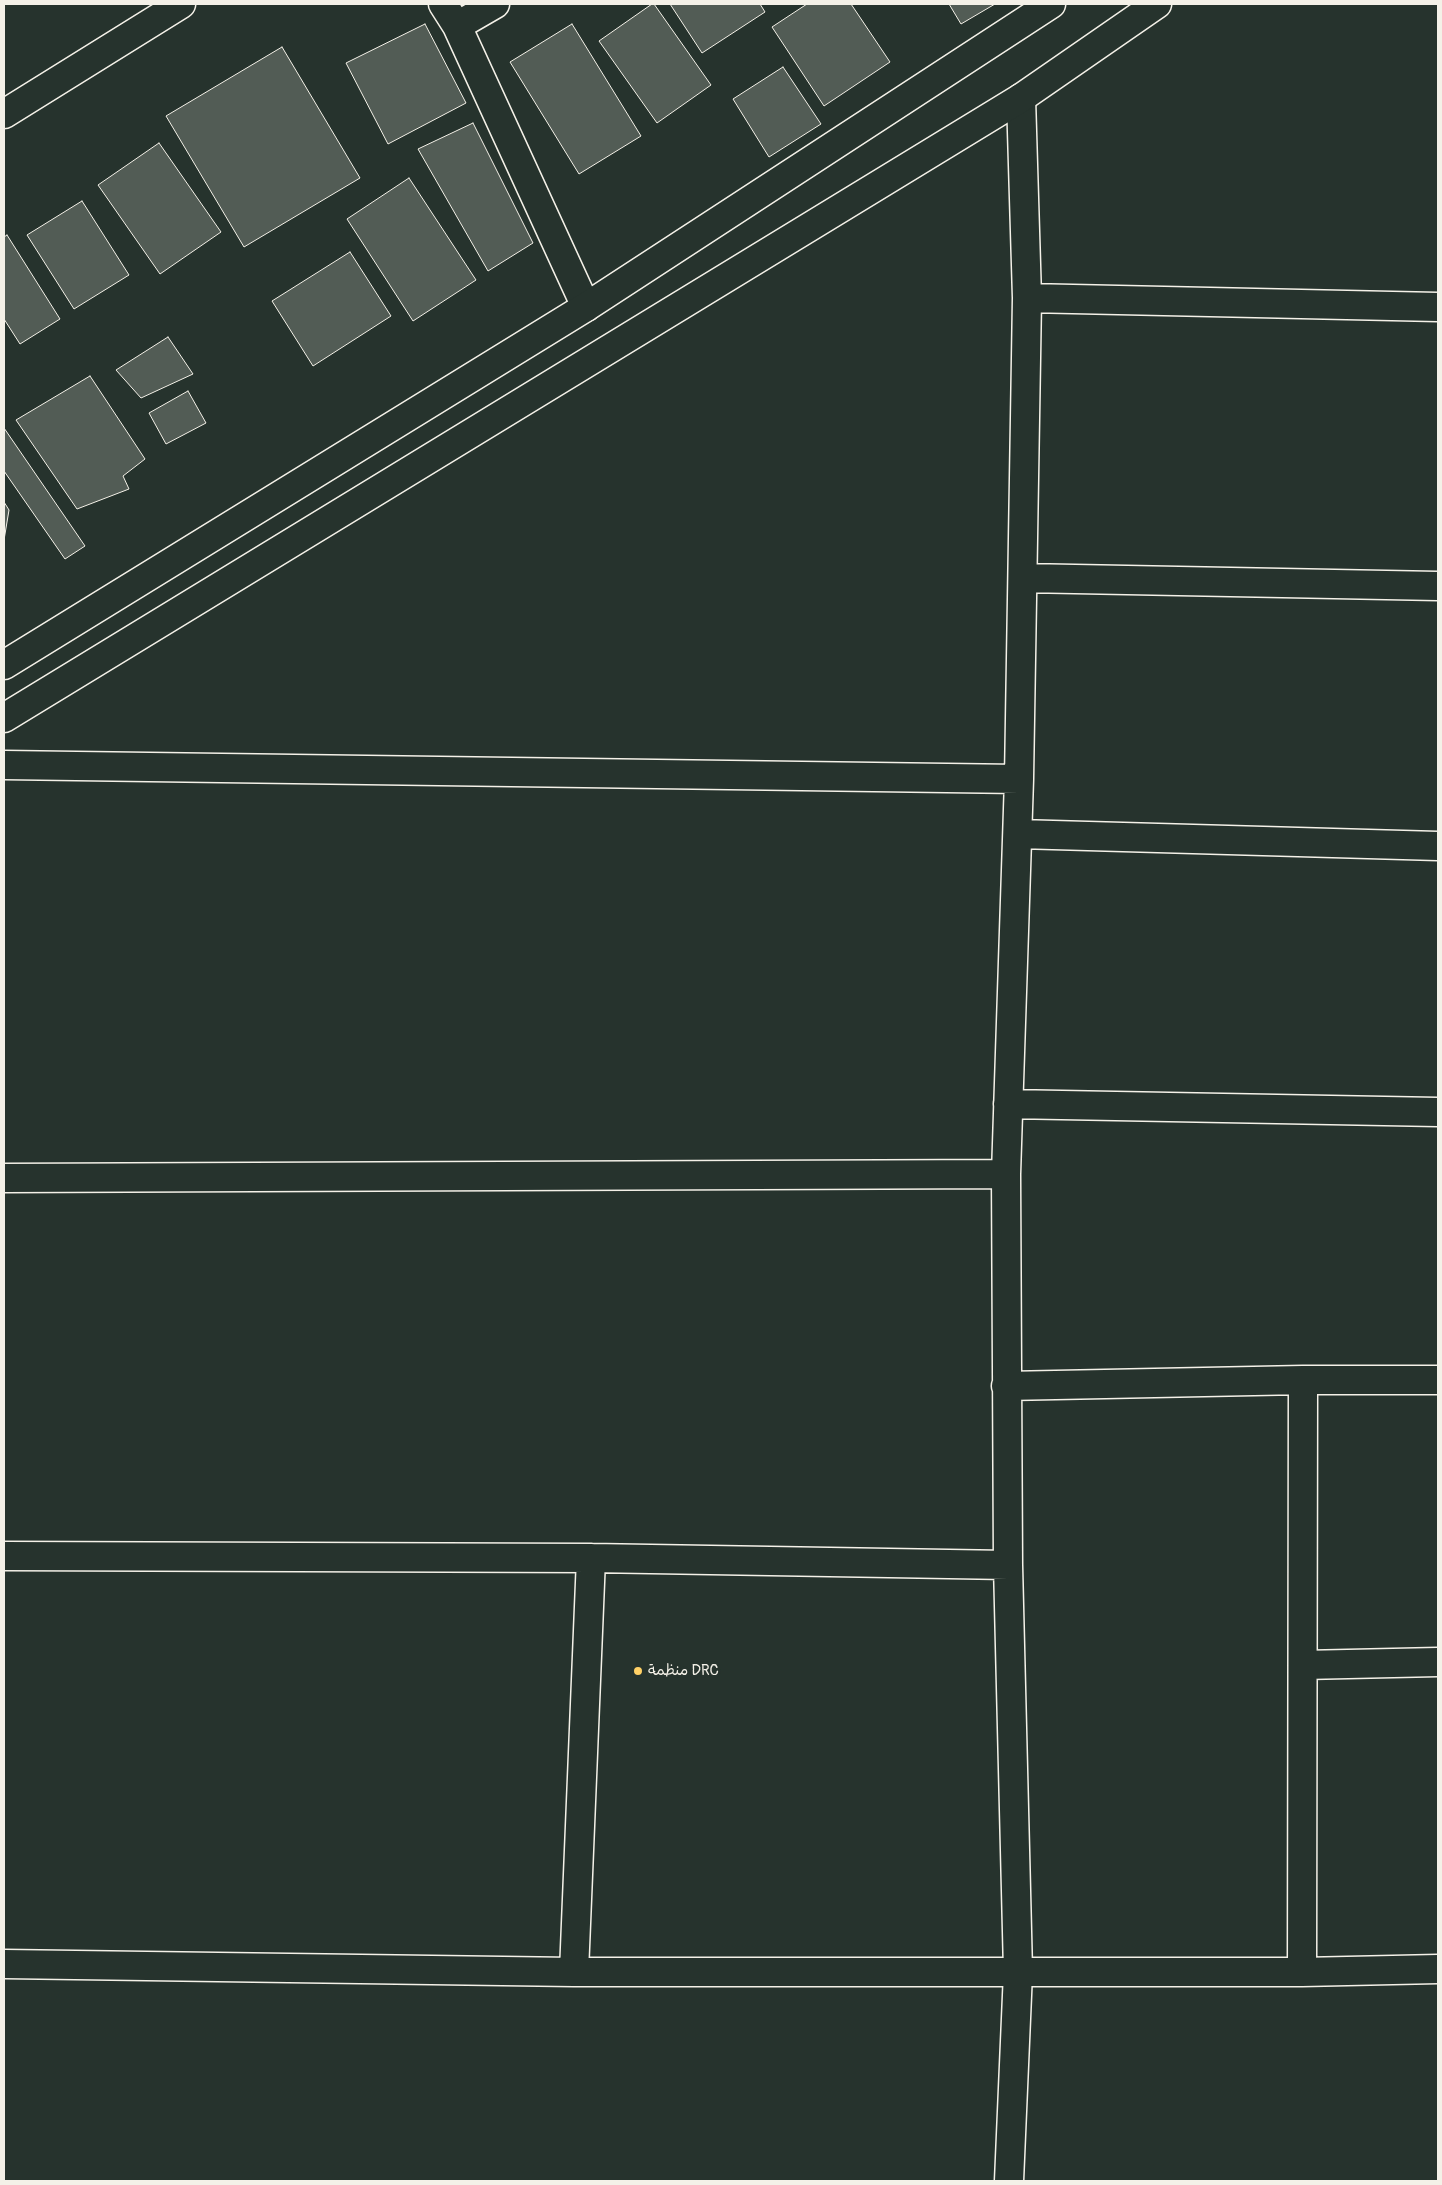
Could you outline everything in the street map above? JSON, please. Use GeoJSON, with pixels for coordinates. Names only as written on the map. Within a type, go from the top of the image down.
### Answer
{"type":"FeatureCollection","features":[{"type":"Feature","properties":{"kind":"street"},"geometry":{"type":"LineString","coordinates":[[4,114],[181,4]]}},
{"type":"Feature","properties":{"kind":"street"},"geometry":{"type":"LineString","coordinates":[[443,4],[457,26],[586,307]]}},
{"type":"Feature","properties":{"kind":"street"},"geometry":{"type":"LineString","coordinates":[[457,26],[495,4]]}},
{"type":"Feature","properties":{"kind":"street"},"geometry":{"type":"LineString","coordinates":[[4,665],[586,307],[1051,4]]}},
{"type":"Feature","properties":{"kind":"street"},"geometry":{"type":"LineString","coordinates":[[4,718],[1021,98],[1157,4]]}},
{"type":"Feature","properties":{"kind":"street"},"geometry":{"type":"LineString","coordinates":[[1009,2181],[1018,1972],[1008,1565],[1006,1174],[1020,779],[1027,298],[1021,98]]}},
{"type":"Feature","properties":{"kind":"street"},"geometry":{"type":"LineString","coordinates":[[1027,298],[1438,307]]}},
{"type":"Feature","properties":{"kind":"street"},"geometry":{"type":"LineString","coordinates":[[1023,578],[1438,586]]}},
{"type":"Feature","properties":{"kind":"street"},"geometry":{"type":"LineString","coordinates":[[4,765],[1020,779]]}},
{"type":"Feature","properties":{"kind":"street"},"geometry":{"type":"LineString","coordinates":[[1018,834],[1438,846]]}},
{"type":"Feature","properties":{"kind":"street"},"geometry":{"type":"LineString","coordinates":[[1008,1104],[1438,1112]]}},
{"type":"Feature","properties":{"kind":"street"},"geometry":{"type":"LineString","coordinates":[[4,1178],[1006,1174]]}},
{"type":"Feature","properties":{"kind":"street"},"geometry":{"type":"LineString","coordinates":[[1006,1386],[1303,1380],[1438,1380]]}},
{"type":"Feature","properties":{"kind":"street"},"geometry":{"type":"LineString","coordinates":[[1302,1972],[1303,1380]]}},
{"type":"Feature","properties":{"kind":"street"},"geometry":{"type":"LineString","coordinates":[[4,1556],[591,1558],[1008,1565]]}},
{"type":"Feature","properties":{"kind":"street"},"geometry":{"type":"LineString","coordinates":[[574,1972],[591,1558]]}},
{"type":"Feature","properties":{"kind":"street"},"geometry":{"type":"LineString","coordinates":[[1303,1666],[1438,1662]]}},
{"type":"Feature","properties":{"kind":"street"},"geometry":{"type":"LineString","coordinates":[[4,1964],[574,1972],[1302,1972],[1438,1969]]}},
{"type":"Feature","properties":{"kind":"building"},"geometry":{"type":"Polygon","coordinates":[[[654,4],[711,85],[657,123],[599,41],[654,4]]]}},
{"type":"Feature","properties":{"kind":"building"},"geometry":{"type":"Polygon","coordinates":[[[670,4],[760,4],[765,12],[702,53],[670,4]]]}},
{"type":"Feature","properties":{"kind":"building"},"geometry":{"type":"Polygon","coordinates":[[[807,4],[851,4],[890,62],[824,106],[772,27],[807,4]]]}},
{"type":"Feature","properties":{"kind":"building"},"geometry":{"type":"Polygon","coordinates":[[[949,4],[995,4],[961,24],[949,4]]]}},
{"type":"Feature","properties":{"kind":"building"},"geometry":{"type":"Polygon","coordinates":[[[425,24],[466,103],[388,144],[346,63],[425,24]]]}},
{"type":"Feature","properties":{"kind":"building"},"geometry":{"type":"Polygon","coordinates":[[[572,24],[641,136],[579,174],[510,62],[572,24]]]}},
{"type":"Feature","properties":{"kind":"building"},"geometry":{"type":"Polygon","coordinates":[[[282,47],[360,178],[244,247],[166,116],[282,47]]]}},
{"type":"Feature","properties":{"kind":"building"},"geometry":{"type":"Polygon","coordinates":[[[783,67],[821,124],[769,157],[733,99],[783,67]]]}},
{"type":"Feature","properties":{"kind":"building"},"geometry":{"type":"Polygon","coordinates":[[[473,123],[533,243],[488,271],[418,149],[473,123]]]}},
{"type":"Feature","properties":{"kind":"building"},"geometry":{"type":"Polygon","coordinates":[[[159,143],[221,232],[160,274],[98,185],[159,143]]]}},
{"type":"Feature","properties":{"kind":"building"},"geometry":{"type":"Polygon","coordinates":[[[409,178],[476,280],[413,321],[347,219],[409,178]]]}},
{"type":"Feature","properties":{"kind":"building"},"geometry":{"type":"Polygon","coordinates":[[[82,201],[129,275],[74,309],[27,235],[82,201]]]}},
{"type":"Feature","properties":{"kind":"building"},"geometry":{"type":"Polygon","coordinates":[[[7,235],[60,319],[20,344],[4,319],[4,237],[7,235]]]}},
{"type":"Feature","properties":{"kind":"building"},"geometry":{"type":"Polygon","coordinates":[[[350,252],[391,316],[313,366],[272,301],[350,252]]]}},
{"type":"Feature","properties":{"kind":"building"},"geometry":{"type":"Polygon","coordinates":[[[168,337],[193,374],[141,398],[116,370],[168,337]]]}},
{"type":"Feature","properties":{"kind":"building"},"geometry":{"type":"Polygon","coordinates":[[[90,376],[145,459],[123,476],[129,489],[77,509],[16,420],[90,376]]]}},
{"type":"Feature","properties":{"kind":"building"},"geometry":{"type":"Polygon","coordinates":[[[188,391],[206,423],[166,444],[149,413],[188,391]]]}},
{"type":"Feature","properties":{"kind":"building"},"geometry":{"type":"Polygon","coordinates":[[[4,428],[85,546],[65,559],[4,471],[4,428]]]}},
{"type":"Feature","properties":{"kind":"building"},"geometry":{"type":"Polygon","coordinates":[[[4,502],[9,510],[4,540],[4,502]]]}},
{"type":"Feature","properties":{"kind":"place","name":"منظمة DRC"},"geometry":{"type":"Point","coordinates":[638,1671]}}]}
